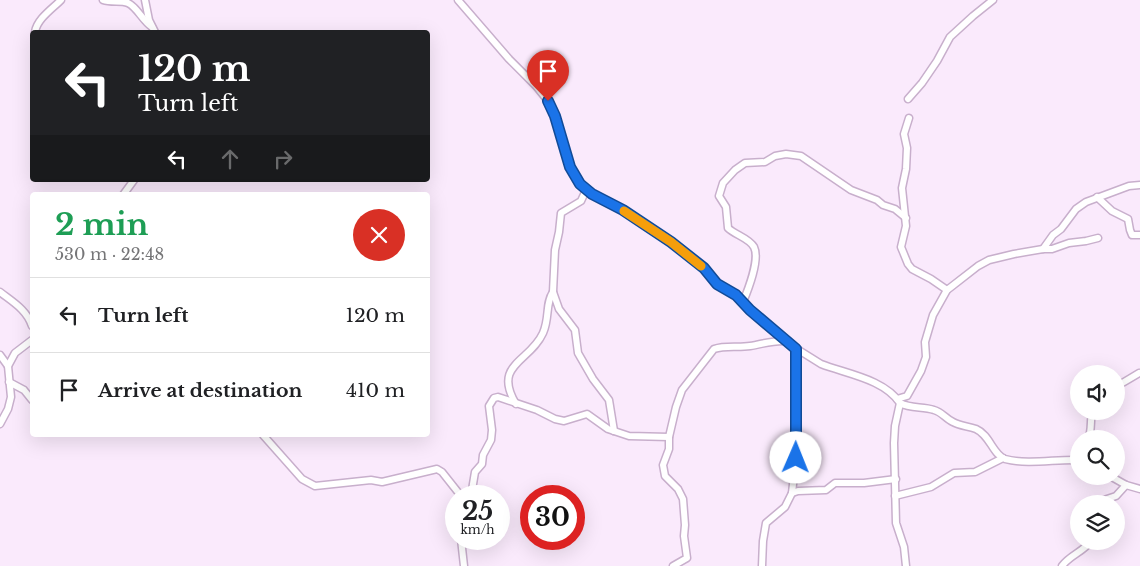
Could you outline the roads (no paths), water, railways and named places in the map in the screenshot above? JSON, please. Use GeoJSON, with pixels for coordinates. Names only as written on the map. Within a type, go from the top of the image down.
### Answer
{"type":"FeatureCollection","features":[{"type":"Feature","properties":{"kind":"street"},"geometry":{"type":"LineString","coordinates":[[35,30],[40,21],[61,0]]}},
{"type":"Feature","properties":{"kind":"street"},"geometry":{"type":"LineString","coordinates":[[103,0],[113,2],[127,1],[135,8],[144,22],[154,30]]}},
{"type":"Feature","properties":{"kind":"street"},"geometry":{"type":"LineString","coordinates":[[145,0],[154,30]]}},
{"type":"Feature","properties":{"kind":"street"},"geometry":{"type":"LineString","coordinates":[[458,0],[548,101],[555,116],[575,179],[586,190],[623,210],[671,242],[704,268],[717,284],[736,295],[750,310],[796,349],[821,364],[878,385],[906,407],[932,409],[955,423],[975,429],[985,436],[1003,458],[1018,460],[1070,460]]}},
{"type":"Feature","properties":{"kind":"street"},"geometry":{"type":"LineString","coordinates":[[908,99],[937,61],[950,37],[993,0]]}},
{"type":"Feature","properties":{"kind":"street"},"geometry":{"type":"LineString","coordinates":[[908,118],[904,134],[907,148],[902,188],[906,218],[905,233],[901,247],[912,269],[948,290]]}},
{"type":"Feature","properties":{"kind":"street"},"geometry":{"type":"LineString","coordinates":[[743,302],[749,289],[755,262],[754,247],[728,228],[726,207],[719,196],[724,182],[745,163],[765,162],[780,154],[801,156],[851,190],[895,209],[906,218]]}},
{"type":"Feature","properties":{"kind":"street"},"geometry":{"type":"LineString","coordinates":[[1043,249],[1076,209],[1097,197],[1140,184]]}},
{"type":"Feature","properties":{"kind":"street"},"geometry":{"type":"LineString","coordinates":[[516,404],[508,390],[507,381],[518,361],[540,339],[548,317],[548,304],[553,292],[555,250],[561,213],[581,201],[586,190]]}},
{"type":"Feature","properties":{"kind":"street"},"geometry":{"type":"LineString","coordinates":[[1097,197],[1112,211],[1128,218],[1132,236],[1140,235]]}},
{"type":"Feature","properties":{"kind":"street"},"geometry":{"type":"LineString","coordinates":[[906,566],[904,547],[896,523],[895,426],[899,401],[907,396],[921,371],[926,357],[925,342],[936,309],[948,290],[978,266],[989,260],[1043,249],[1052,250],[1069,243],[1086,242],[1098,238]]}},
{"type":"Feature","properties":{"kind":"street"},"geometry":{"type":"LineString","coordinates":[[0,292],[30,318]]}},
{"type":"Feature","properties":{"kind":"street"},"geometry":{"type":"LineString","coordinates":[[553,292],[559,309],[575,330],[578,353],[593,379],[609,400],[614,431]]}},
{"type":"Feature","properties":{"kind":"street"},"geometry":{"type":"LineString","coordinates":[[673,566],[686,560],[685,525],[682,499],[678,489],[665,476],[663,468],[669,449],[669,437],[676,407],[682,390],[712,350],[721,347],[750,346],[775,340],[788,341]]}},
{"type":"Feature","properties":{"kind":"street"},"geometry":{"type":"LineString","coordinates":[[8,366],[15,353],[30,342]]}},
{"type":"Feature","properties":{"kind":"street"},"geometry":{"type":"LineString","coordinates":[[762,566],[766,523],[785,507],[792,493],[796,458],[796,349]]}},
{"type":"Feature","properties":{"kind":"street"},"geometry":{"type":"LineString","coordinates":[[0,354],[8,366],[11,401],[0,424]]}},
{"type":"Feature","properties":{"kind":"street"},"geometry":{"type":"LineString","coordinates":[[1125,381],[1139,373]]}},
{"type":"Feature","properties":{"kind":"street"},"geometry":{"type":"LineString","coordinates":[[10,382],[24,390],[30,398]]}},
{"type":"Feature","properties":{"kind":"street"},"geometry":{"type":"LineString","coordinates":[[473,485],[475,472],[482,464],[483,455],[492,435],[490,403],[496,397],[564,421],[587,414],[608,429],[628,436],[669,437]]}},
{"type":"Feature","properties":{"kind":"street"},"geometry":{"type":"LineString","coordinates":[[265,437],[302,479],[315,486],[371,480],[382,482],[436,469],[442,472],[452,485]]}},
{"type":"Feature","properties":{"kind":"street"},"geometry":{"type":"LineString","coordinates":[[895,496],[937,485],[959,472],[975,472],[1003,458]]}},
{"type":"Feature","properties":{"kind":"street"},"geometry":{"type":"LineString","coordinates":[[792,493],[826,490],[836,483],[864,483],[896,479]]}},
{"type":"Feature","properties":{"kind":"street"},"geometry":{"type":"LineString","coordinates":[[1117,495],[1126,485],[1140,489]]}},
{"type":"Feature","properties":{"kind":"street"},"geometry":{"type":"LineString","coordinates":[[462,550],[464,566]]}},
{"type":"Feature","properties":{"kind":"street"},"geometry":{"type":"LineString","coordinates":[[1062,566],[1070,556],[1082,550]]}}]}
